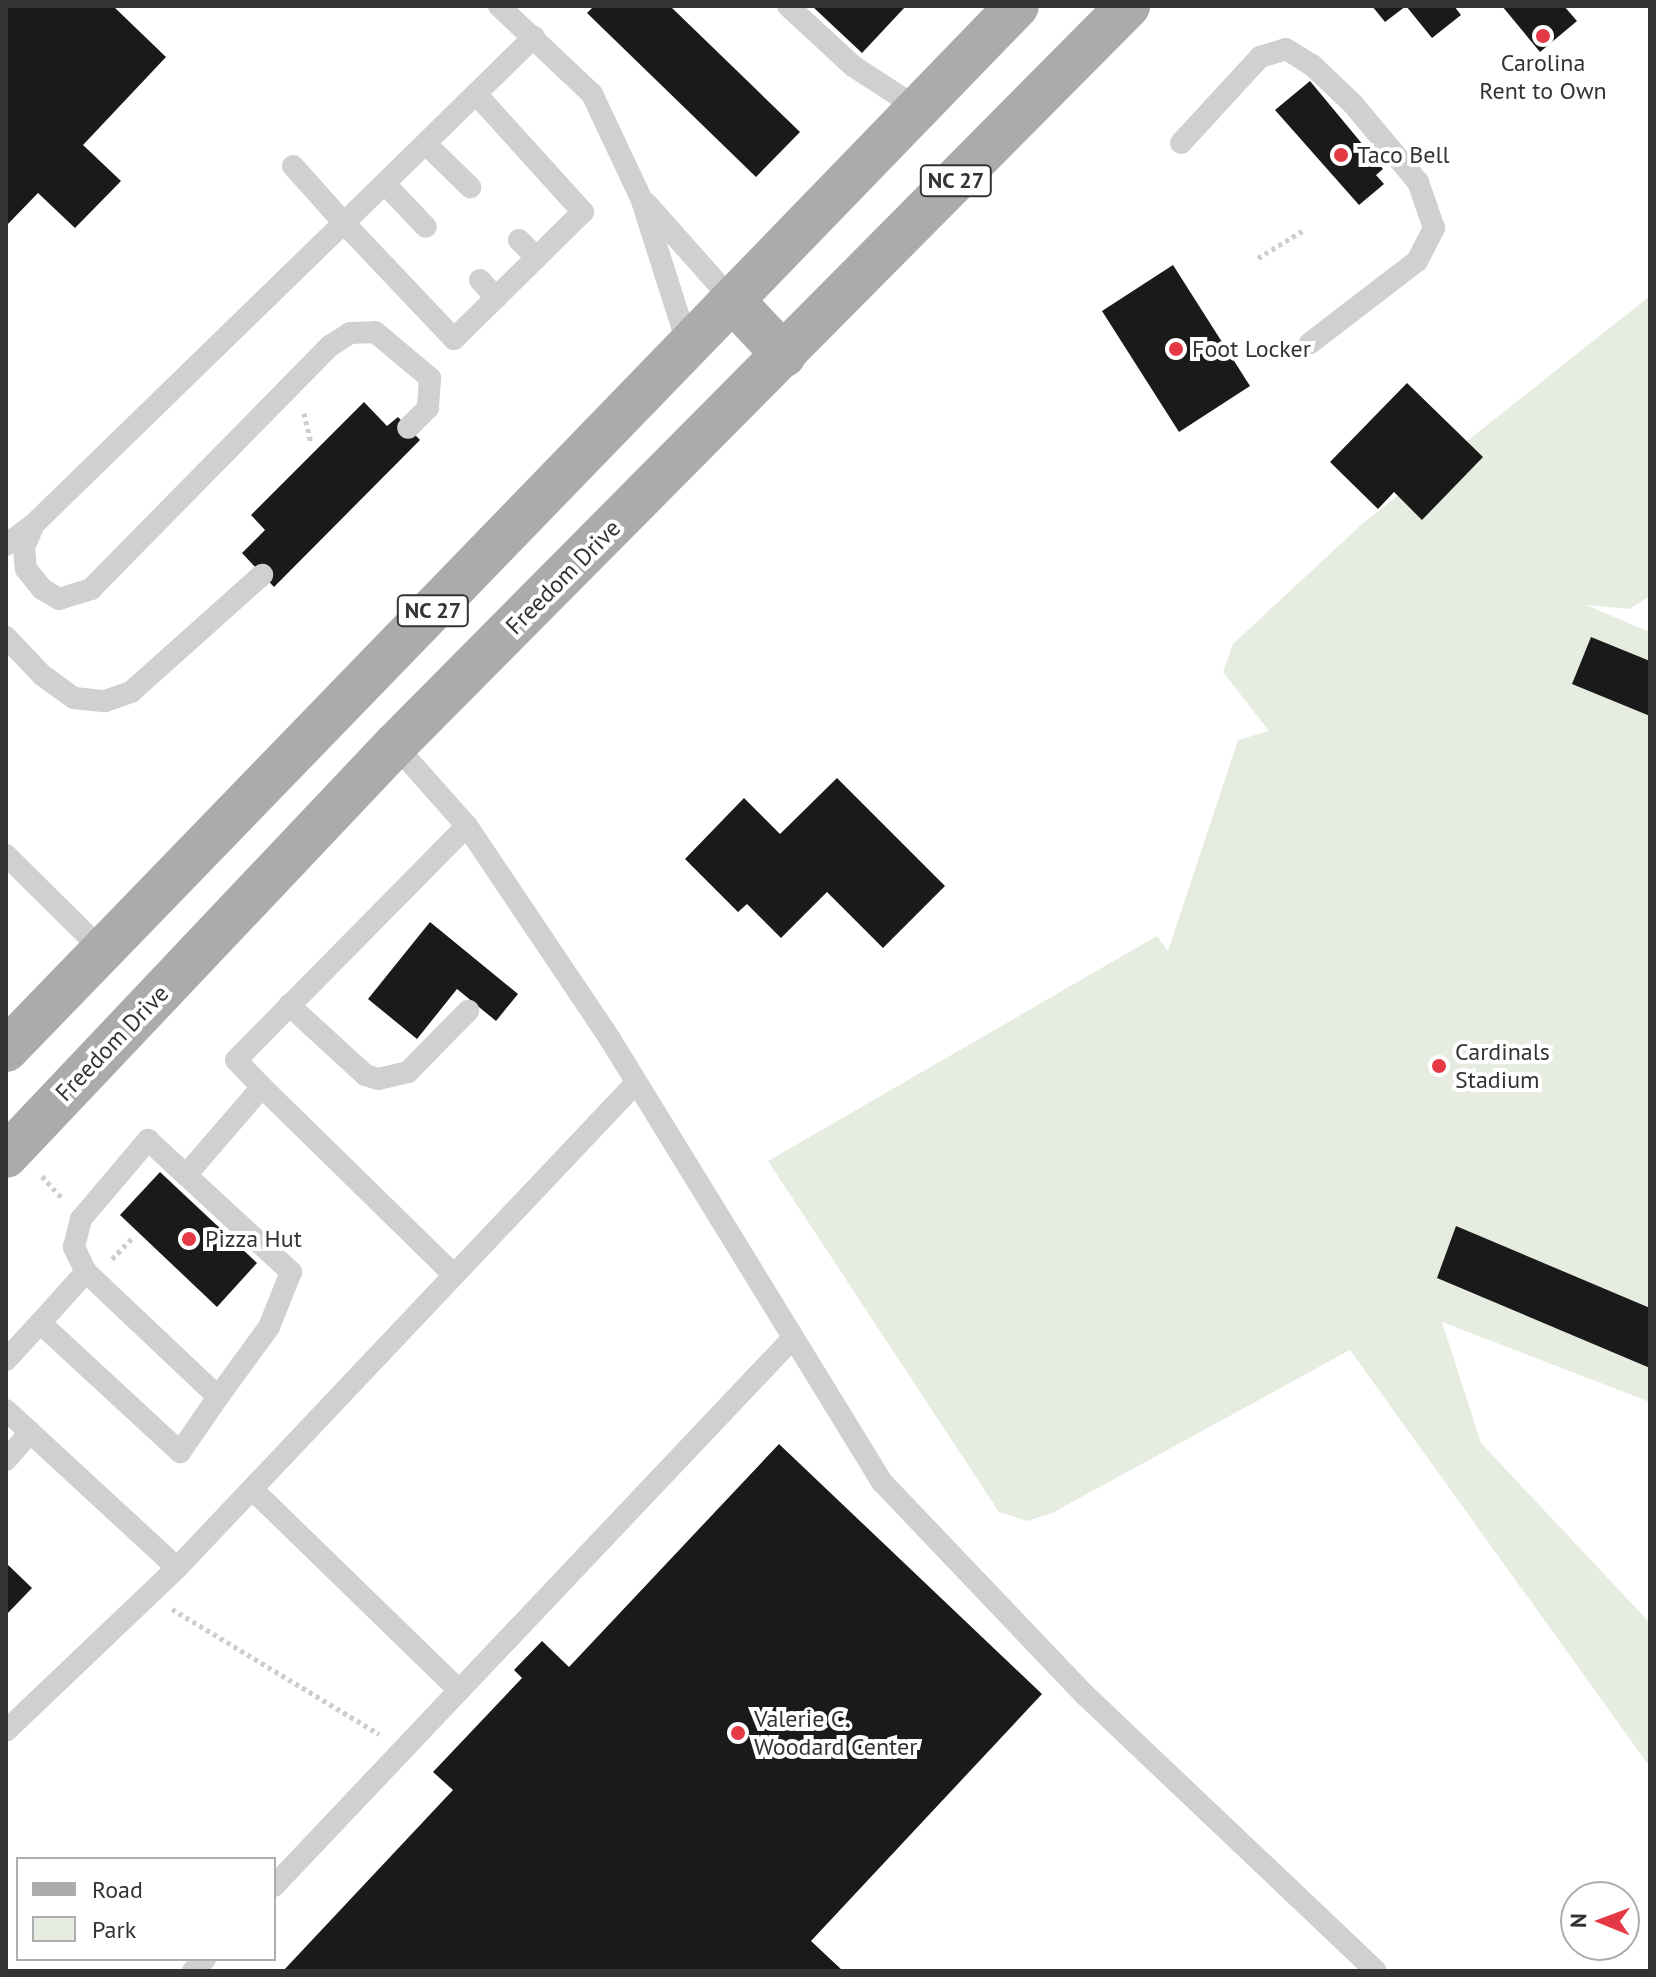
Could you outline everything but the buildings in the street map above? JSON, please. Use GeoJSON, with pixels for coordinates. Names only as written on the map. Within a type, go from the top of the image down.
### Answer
{"type":"FeatureCollection","features":[{"type":"Feature","properties":{"kind":"main road","name":"NC 27"},"geometry":{"type":"LineString","coordinates":[[6,1050],[734,302],[1017,6]]}},
{"type":"Feature","properties":{"kind":"main road","name":"Freedom Drive"},"geometry":{"type":"LineString","coordinates":[[6,1156],[395,745],[1128,6]]}},
{"type":"Feature","properties":{"kind":"main road"},"geometry":{"type":"LineString","coordinates":[[734,302],[784,355]]}},
{"type":"Feature","properties":{"kind":"lane"},"geometry":{"type":"LineString","coordinates":[[499,6],[592,94],[641,198],[689,348]]}},
{"type":"Feature","properties":{"kind":"lane"},"geometry":{"type":"LineString","coordinates":[[788,6],[853,66],[919,109]]}},
{"type":"Feature","properties":{"kind":"lane"},"geometry":{"type":"LineString","coordinates":[[6,545],[34,524],[478,96],[534,37]]}},
{"type":"Feature","properties":{"kind":"lane"},"geometry":{"type":"LineString","coordinates":[[1181,143],[1260,57],[1286,49],[1312,65],[1353,104],[1418,182],[1434,228],[1417,261],[1310,343]]}},
{"type":"Feature","properties":{"kind":"lane"},"geometry":{"type":"LineString","coordinates":[[293,166],[454,339],[583,212],[478,96]]}},
{"type":"Feature","properties":{"kind":"lane"},"geometry":{"type":"LineString","coordinates":[[426,144],[470,187]]}},
{"type":"Feature","properties":{"kind":"lane"},"geometry":{"type":"LineString","coordinates":[[385,184],[426,227]]}},
{"type":"Feature","properties":{"kind":"lane"},"geometry":{"type":"LineString","coordinates":[[641,198],[734,302]]}},
{"type":"Feature","properties":{"kind":"lane"},"geometry":{"type":"LineString","coordinates":[[519,240],[537,258]]}},
{"type":"Feature","properties":{"kind":"lane"},"geometry":{"type":"LineString","coordinates":[[480,280],[496,298]]}},
{"type":"Feature","properties":{"kind":"lane"},"geometry":{"type":"LineString","coordinates":[[34,524],[24,548],[26,569],[42,589],[59,599],[91,589],[330,346],[350,333],[375,332],[430,378],[428,408],[408,428]]}},
{"type":"Feature","properties":{"kind":"lane"},"geometry":{"type":"LineString","coordinates":[[6,637],[42,675],[74,698],[105,701],[131,692],[262,575]]}},
{"type":"Feature","properties":{"kind":"lane"},"geometry":{"type":"LineString","coordinates":[[395,745],[467,826],[635,1084],[791,1340],[882,1482],[1003,1613],[1376,1971]]}},
{"type":"Feature","properties":{"kind":"lane"},"geometry":{"type":"LineString","coordinates":[[453,1274],[236,1060],[467,826]]}},
{"type":"Feature","properties":{"kind":"lane"},"geometry":{"type":"LineString","coordinates":[[6,855],[102,950]]}},
{"type":"Feature","properties":{"kind":"lane"},"geometry":{"type":"LineString","coordinates":[[289,1005],[365,1075],[378,1079],[408,1072],[468,1011]]}},
{"type":"Feature","properties":{"kind":"lane"},"geometry":{"type":"LineString","coordinates":[[6,1731],[177,1568],[635,1084]]}},
{"type":"Feature","properties":{"kind":"lane"},"geometry":{"type":"LineString","coordinates":[[186,1175],[262,1087]]}},
{"type":"Feature","properties":{"kind":"lane"},"geometry":{"type":"LineString","coordinates":[[40,1323],[180,1452],[269,1327],[291,1272],[148,1140],[81,1219],[74,1247],[86,1272],[218,1397]]}},
{"type":"Feature","properties":{"kind":"lane"},"geometry":{"type":"LineString","coordinates":[[6,1360],[86,1272]]}},
{"type":"Feature","properties":{"kind":"lane"},"geometry":{"type":"LineString","coordinates":[[276,1884],[791,1340]]}},
{"type":"Feature","properties":{"kind":"lane"},"geometry":{"type":"LineString","coordinates":[[6,1410],[177,1568]]}},
{"type":"Feature","properties":{"kind":"lane"},"geometry":{"type":"LineString","coordinates":[[6,1460],[30,1432]]}},
{"type":"Feature","properties":{"kind":"lane"},"geometry":{"type":"LineString","coordinates":[[252,1489],[459,1690]]}},
{"type":"Feature","properties":{"kind":"path"},"geometry":{"type":"LineString","coordinates":[[1258,258],[1302,231]]}},
{"type":"Feature","properties":{"kind":"path"},"geometry":{"type":"LineString","coordinates":[[149,1595],[404,1749]]}},
{"type":"Feature","properties":{"kind":"green space"},"geometry":{"type":"Polygon","coordinates":[[[1650,296],[1650,596],[1629,609],[1586,605],[1650,632],[1650,1402],[1442,1322],[1481,1443],[1650,1623],[1650,1767],[1350,1350],[1052,1513],[1027,1521],[999,1512],[768,1161],[1157,936],[1168,951],[1238,740],[1269,731],[1223,672],[1233,644],[1361,525],[1650,296]]]}},
{"type":"Feature","properties":{"kind":"place","name":"Carolina Rent to Own"},"geometry":{"type":"Point","coordinates":[1543,36]}},
{"type":"Feature","properties":{"kind":"place","name":"Taco Bell"},"geometry":{"type":"Point","coordinates":[1341,155]}},
{"type":"Feature","properties":{"kind":"place","name":"Foot Locker"},"geometry":{"type":"Point","coordinates":[1176,349]}},
{"type":"Feature","properties":{"kind":"place","name":"Cardinals Stadium"},"geometry":{"type":"Point","coordinates":[1439,1066]}},
{"type":"Feature","properties":{"kind":"place","name":"Pizza Hut"},"geometry":{"type":"Point","coordinates":[189,1239]}},
{"type":"Feature","properties":{"kind":"place","name":"Valerie C. Woodard Center"},"geometry":{"type":"Point","coordinates":[738,1733]}}]}
